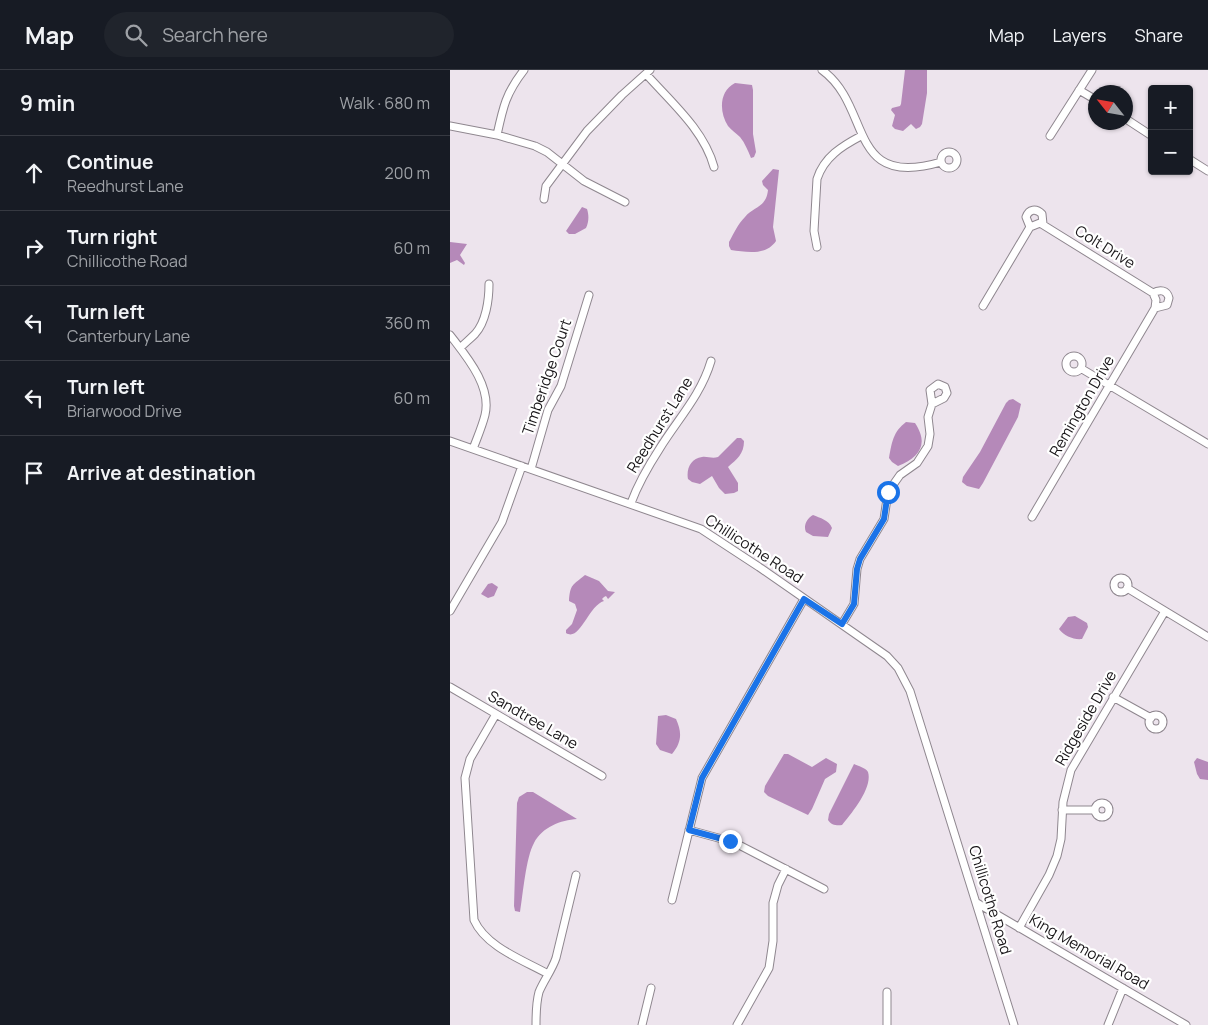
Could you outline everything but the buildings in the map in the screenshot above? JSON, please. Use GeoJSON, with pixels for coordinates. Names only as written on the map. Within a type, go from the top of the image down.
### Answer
{"type":"FeatureCollection","features":[{"type":"Feature","properties":{"kind":"street"},"geometry":{"type":"LineString","coordinates":[[497,135],[504,102],[524,70]]}},
{"type":"Feature","properties":{"kind":"street"},"geometry":{"type":"LineString","coordinates":[[822,70],[843,91],[861,136],[878,158],[888,164],[903,168],[920,168],[940,162]]}},
{"type":"Feature","properties":{"kind":"street"},"geometry":{"type":"LineString","coordinates":[[1050,136],[1092,70]]}},
{"type":"Feature","properties":{"kind":"street"},"geometry":{"type":"LineString","coordinates":[[544,199],[546,186],[600,116],[648,72],[701,136],[714,167]]}},
{"type":"Feature","properties":{"kind":"street"},"geometry":{"type":"LineString","coordinates":[[1079,90],[1088,95]]}},
{"type":"Feature","properties":{"kind":"street"},"geometry":{"type":"LineString","coordinates":[[1133,124],[1148,133]]}},
{"type":"Feature","properties":{"kind":"street"},"geometry":{"type":"LineString","coordinates":[[450,126],[497,135],[535,146],[548,152],[584,180],[625,202]]}},
{"type":"Feature","properties":{"kind":"street"},"geometry":{"type":"LineString","coordinates":[[817,248],[814,231],[816,179],[818,173],[831,154],[861,136]]}},
{"type":"Feature","properties":{"kind":"street"},"geometry":{"type":"LineString","coordinates":[[1193,162],[1208,171]]}},
{"type":"Feature","properties":{"kind":"street","name":"Colt Drive"},"geometry":{"type":"LineString","coordinates":[[1030,227],[1026,217],[1032,210],[1037,210],[1042,214],[1043,224],[1153,293],[1162,290],[1166,292],[1169,298],[1167,305],[1155,308]]}},
{"type":"Feature","properties":{"kind":"street"},"geometry":{"type":"LineString","coordinates":[[982,306],[1030,227],[1037,223],[1043,224]]}},
{"type":"Feature","properties":{"kind":"street"},"geometry":{"type":"LineString","coordinates":[[460,348],[475,334],[482,323],[489,295],[489,284]]}},
{"type":"Feature","properties":{"kind":"street"},"geometry":{"type":"LineString","coordinates":[[1153,293],[1156,300],[1155,308]]}},
{"type":"Feature","properties":{"kind":"street","name":"Timberidge Court"},"geometry":{"type":"LineString","coordinates":[[531,469],[548,410],[561,386],[589,295]]}},
{"type":"Feature","properties":{"kind":"street","name":"Remington Drive"},"geometry":{"type":"LineString","coordinates":[[1032,517],[1155,308]]}},
{"type":"Feature","properties":{"kind":"street"},"geometry":{"type":"LineString","coordinates":[[450,335],[480,380],[485,393],[485,415],[473,449]]}},
{"type":"Feature","properties":{"kind":"street","name":"Reedhurst Lane"},"geometry":{"type":"LineString","coordinates":[[631,503],[636,490],[660,448],[687,411],[700,388],[711,361]]}},
{"type":"Feature","properties":{"kind":"street"},"geometry":{"type":"LineString","coordinates":[[1082,369],[1208,444]]}},
{"type":"Feature","properties":{"kind":"street"},"geometry":{"type":"LineString","coordinates":[[842,624],[854,604],[857,569],[860,559],[884,519],[888,492],[900,475],[917,463],[928,446],[930,434],[928,418],[932,404]]}},
{"type":"Feature","properties":{"kind":"street","name":"Chillicothe Road"},"geometry":{"type":"LineString","coordinates":[[450,441],[701,529],[887,656],[898,668],[910,691],[1014,1025]]}},
{"type":"Feature","properties":{"kind":"street"},"geometry":{"type":"LineString","coordinates":[[450,611],[502,522],[522,466]]}},
{"type":"Feature","properties":{"kind":"street"},"geometry":{"type":"LineString","coordinates":[[1127,588],[1208,637]]}},
{"type":"Feature","properties":{"kind":"street"},"geometry":{"type":"LineString","coordinates":[[672,900],[702,778],[804,599]]}},
{"type":"Feature","properties":{"kind":"street","name":"Ridgeside Drive"},"geometry":{"type":"LineString","coordinates":[[1019,928],[1050,875],[1056,860],[1061,839],[1065,788],[1071,770],[1165,611]]}},
{"type":"Feature","properties":{"kind":"street","name":"Sandtree Lane"},"geometry":{"type":"LineString","coordinates":[[450,687],[602,776]]}},
{"type":"Feature","properties":{"kind":"street"},"geometry":{"type":"LineString","coordinates":[[1113,697],[1151,718]]}},
{"type":"Feature","properties":{"kind":"street"},"geometry":{"type":"LineString","coordinates":[[496,714],[470,759],[465,778],[474,920],[478,930],[488,939],[548,974]]}},
{"type":"Feature","properties":{"kind":"street"},"geometry":{"type":"LineString","coordinates":[[1062,810],[1095,810]]}},
{"type":"Feature","properties":{"kind":"street"},"geometry":{"type":"LineString","coordinates":[[689,830],[736,844],[824,889]]}},
{"type":"Feature","properties":{"kind":"street"},"geometry":{"type":"LineString","coordinates":[[737,1025],[769,968],[773,941],[773,903],[776,891],[786,870]]}},
{"type":"Feature","properties":{"kind":"street"},"geometry":{"type":"LineString","coordinates":[[536,1025],[537,1002],[556,958],[576,875]]}},
{"type":"Feature","properties":{"kind":"street","name":"King Memorial Road"},"geometry":{"type":"LineString","coordinates":[[977,903],[1186,1025]]}},
{"type":"Feature","properties":{"kind":"street"},"geometry":{"type":"LineString","coordinates":[[642,1025],[651,988]]}},
{"type":"Feature","properties":{"kind":"street"},"geometry":{"type":"LineString","coordinates":[[1108,1025],[1123,988]]}},
{"type":"Feature","properties":{"kind":"street"},"geometry":{"type":"LineString","coordinates":[[887,992],[888,1025]]}},
{"type":"Feature","properties":{"kind":"shaded area"},"geometry":{"type":"Polygon","coordinates":[[[905,70],[927,70],[927,93],[922,124],[916,129],[911,124],[903,131],[892,126],[895,115],[891,110],[901,104],[905,70]]]}},
{"type":"Feature","properties":{"kind":"shaded area"},"geometry":{"type":"Polygon","coordinates":[[[735,83],[752,85],[753,134],[756,152],[754,157],[751,158],[740,137],[728,126],[723,114],[723,96],[735,83]]]}},
{"type":"Feature","properties":{"kind":"shaded area"},"geometry":{"type":"Polygon","coordinates":[[[773,169],[779,170],[773,227],[776,241],[772,246],[761,251],[731,250],[729,242],[738,226],[748,213],[765,200],[768,190],[762,181],[773,169]]]}},
{"type":"Feature","properties":{"kind":"shaded area"},"geometry":{"type":"Polygon","coordinates":[[[582,207],[587,209],[588,214],[586,228],[575,234],[569,234],[566,231],[582,207]]]}},
{"type":"Feature","properties":{"kind":"shaded area"},"geometry":{"type":"Polygon","coordinates":[[[450,242],[467,244],[460,255],[465,263],[464,265],[457,260],[450,263],[450,242]]]}},
{"type":"Feature","properties":{"kind":"shaded area"},"geometry":{"type":"Polygon","coordinates":[[[1013,399],[1021,404],[1018,417],[979,489],[967,486],[962,482],[963,477],[980,452],[1006,403],[1013,399]]]}},
{"type":"Feature","properties":{"kind":"shaded area"},"geometry":{"type":"Polygon","coordinates":[[[906,422],[915,423],[922,443],[917,454],[898,466],[889,458],[892,442],[906,422]]]}},
{"type":"Feature","properties":{"kind":"shaded area"},"geometry":{"type":"Polygon","coordinates":[[[737,438],[741,438],[744,441],[743,449],[737,459],[728,467],[738,483],[738,491],[725,494],[712,476],[700,484],[688,479],[689,468],[695,459],[718,457],[737,438]]]}},
{"type":"Feature","properties":{"kind":"shaded area"},"geometry":{"type":"Polygon","coordinates":[[[813,515],[831,525],[832,528],[828,537],[813,536],[806,532],[806,522],[813,515]]]}},
{"type":"Feature","properties":{"kind":"shaded area"},"geometry":{"type":"Polygon","coordinates":[[[585,575],[599,581],[608,591],[615,592],[608,599],[606,596],[602,599],[604,601],[593,609],[576,632],[566,633],[566,630],[572,624],[577,610],[575,604],[569,601],[570,591],[573,585],[585,575]]]}},
{"type":"Feature","properties":{"kind":"shaded area"},"geometry":{"type":"Polygon","coordinates":[[[492,583],[498,587],[494,596],[488,598],[481,594],[488,584],[492,583]]]}},
{"type":"Feature","properties":{"kind":"shaded area"},"geometry":{"type":"Polygon","coordinates":[[[1075,616],[1087,623],[1088,627],[1082,639],[1069,637],[1059,629],[1068,617],[1075,616]]]}},
{"type":"Feature","properties":{"kind":"shaded area"},"geometry":{"type":"Polygon","coordinates":[[[666,715],[676,719],[680,733],[678,745],[672,754],[660,750],[656,744],[658,716],[666,715]]]}},
{"type":"Feature","properties":{"kind":"shaded area"},"geometry":{"type":"Polygon","coordinates":[[[784,754],[788,754],[812,767],[826,758],[837,764],[836,772],[825,779],[808,815],[768,796],[764,792],[765,786],[784,754]]]}},
{"type":"Feature","properties":{"kind":"shaded area"},"geometry":{"type":"Polygon","coordinates":[[[1197,758],[1208,762],[1208,780],[1200,779],[1197,774],[1194,762],[1197,758]]]}},
{"type":"Feature","properties":{"kind":"shaded area"},"geometry":{"type":"Polygon","coordinates":[[[854,764],[868,772],[867,785],[860,800],[842,825],[834,825],[828,820],[829,814],[854,764]]]}},
{"type":"Feature","properties":{"kind":"shaded area"},"geometry":{"type":"Polygon","coordinates":[[[527,792],[533,792],[577,819],[552,825],[537,837],[531,849],[527,866],[520,912],[515,911],[514,906],[517,803],[519,797],[527,792]]]}},
{"type":"Feature","properties":{"kind":"route"},"geometry":{"type":"LineString","coordinates":[[730,841],[689,830],[702,778],[804,599],[842,624],[854,604],[857,569],[860,559],[884,519],[888,492]]}}]}
